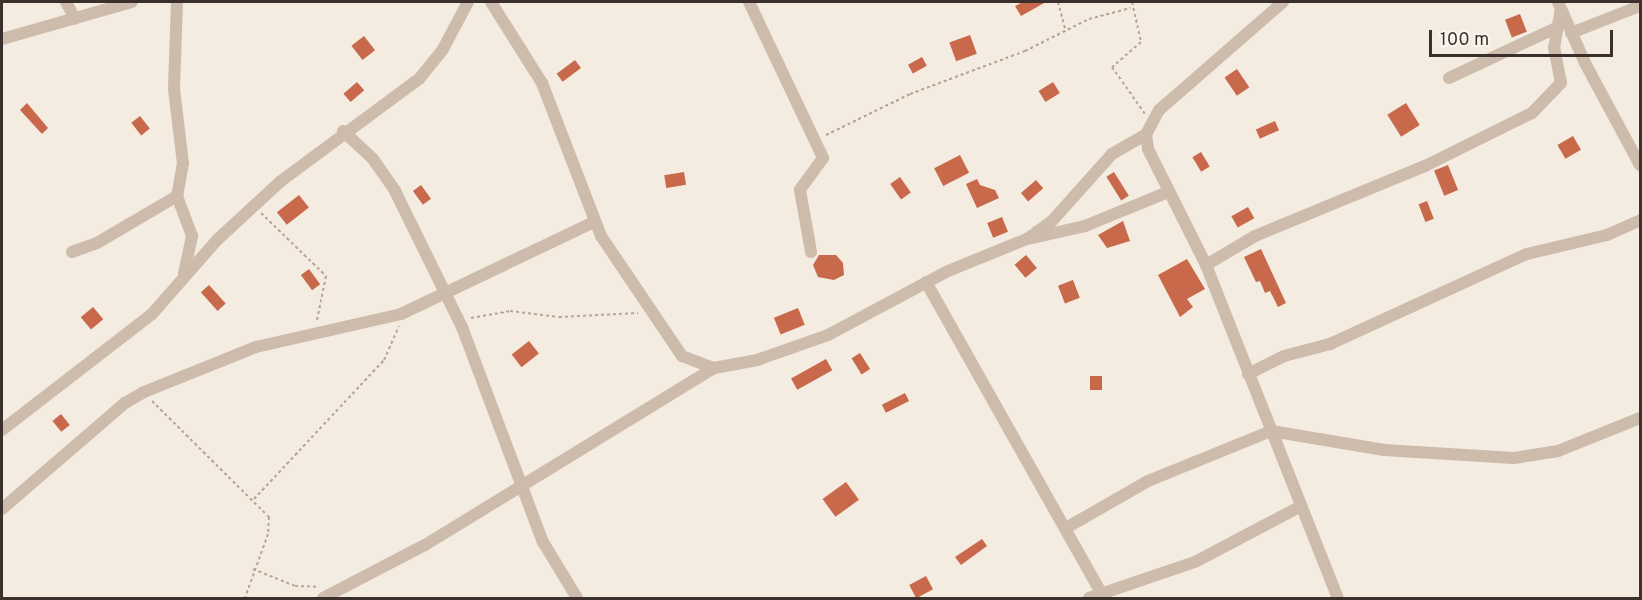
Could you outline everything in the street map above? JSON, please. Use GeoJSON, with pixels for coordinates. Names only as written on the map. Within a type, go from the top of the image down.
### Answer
{"type":"FeatureCollection","features":[{"type":"Feature","properties":{"kind":"street"},"geometry":{"type":"LineString","coordinates":[[66,2],[75,19]]}},
{"type":"Feature","properties":{"kind":"street"},"geometry":{"type":"LineString","coordinates":[[2,39],[132,2]]}},
{"type":"Feature","properties":{"kind":"street"},"geometry":{"type":"LineString","coordinates":[[177,2],[174,89],[183,163],[177,196],[192,236],[183,277]]}},
{"type":"Feature","properties":{"kind":"street"},"geometry":{"type":"LineString","coordinates":[[2,430],[152,314],[183,277],[253,205],[343,132],[431,67],[468,2]]}},
{"type":"Feature","properties":{"kind":"street"},"geometry":{"type":"LineString","coordinates":[[491,2],[542,83],[594,222],[682,356],[714,368]]}},
{"type":"Feature","properties":{"kind":"street"},"geometry":{"type":"LineString","coordinates":[[750,2],[818,139],[823,158],[800,190],[800,201],[812,252]]}},
{"type":"Feature","properties":{"kind":"street"},"geometry":{"type":"LineString","coordinates":[[1027,239],[1052,221],[1112,154],[1148,128],[1182,88],[1283,2]]}},
{"type":"Feature","properties":{"kind":"street"},"geometry":{"type":"LineString","coordinates":[[1206,266],[1255,236],[1425,166],[1532,113],[1561,83],[1555,58],[1560,6]]}},
{"type":"Feature","properties":{"kind":"street"},"geometry":{"type":"LineString","coordinates":[[1560,6],[1571,33],[1641,165]]}},
{"type":"Feature","properties":{"kind":"street"},"geometry":{"type":"LineString","coordinates":[[1571,33],[1641,6]]}},
{"type":"Feature","properties":{"kind":"street"},"geometry":{"type":"LineString","coordinates":[[1449,78],[1558,27]]}},
{"type":"Feature","properties":{"kind":"street"},"geometry":{"type":"LineString","coordinates":[[1148,128],[1148,149],[1206,266],[1338,598]]}},
{"type":"Feature","properties":{"kind":"street"},"geometry":{"type":"LineString","coordinates":[[343,132],[386,176],[454,311],[543,542],[577,598]]}},
{"type":"Feature","properties":{"kind":"street"},"geometry":{"type":"LineString","coordinates":[[323,598],[523,486],[714,368],[757,360],[828,335],[926,282],[1027,239],[1085,226],[1168,192]]}},
{"type":"Feature","properties":{"kind":"street"},"geometry":{"type":"LineString","coordinates":[[72,252],[97,243],[177,196]]}},
{"type":"Feature","properties":{"kind":"street"},"geometry":{"type":"LineString","coordinates":[[1248,374],[1284,356],[1330,344],[1527,254],[1607,235],[1641,220]]}},
{"type":"Feature","properties":{"kind":"street"},"geometry":{"type":"LineString","coordinates":[[2,509],[125,403],[144,392],[201,366],[315,330],[401,314],[594,222]]}},
{"type":"Feature","properties":{"kind":"street"},"geometry":{"type":"LineString","coordinates":[[926,282],[1103,596]]}},
{"type":"Feature","properties":{"kind":"street"},"geometry":{"type":"LineString","coordinates":[[1066,528],[1148,481],[1271,431],[1384,450],[1514,458],[1558,451],[1641,418]]}},
{"type":"Feature","properties":{"kind":"street"},"geometry":{"type":"LineString","coordinates":[[1089,598],[1103,596],[1195,562],[1301,506]]}},
{"type":"Feature","properties":{"kind":"path"},"geometry":{"type":"LineString","coordinates":[[1058,2],[1066,30]]}},
{"type":"Feature","properties":{"kind":"path"},"geometry":{"type":"LineString","coordinates":[[1132,2],[1131,8],[1141,42],[1112,67],[1148,128]]}},
{"type":"Feature","properties":{"kind":"path"},"geometry":{"type":"LineString","coordinates":[[818,139],[910,94],[1066,30],[1131,8]]}},
{"type":"Feature","properties":{"kind":"path"},"geometry":{"type":"LineString","coordinates":[[253,205],[326,276],[315,330]]}},
{"type":"Feature","properties":{"kind":"path"},"geometry":{"type":"LineString","coordinates":[[454,311],[470,318],[510,311],[559,317],[651,312]]}},
{"type":"Feature","properties":{"kind":"path"},"geometry":{"type":"LineString","coordinates":[[254,499],[384,360],[397,336],[401,314]]}},
{"type":"Feature","properties":{"kind":"path"},"geometry":{"type":"LineString","coordinates":[[144,392],[254,499],[271,524],[253,569],[245,598]]}},
{"type":"Feature","properties":{"kind":"path"},"geometry":{"type":"LineString","coordinates":[[253,569],[295,586],[344,587]]}},
{"type":"Feature","properties":{"kind":"building"},"geometry":{"type":"Polygon","coordinates":[[[1023,2],[1046,2],[1021,16],[1015,6],[1023,2]]]}},
{"type":"Feature","properties":{"kind":"building"},"geometry":{"type":"Polygon","coordinates":[[[1520,14],[1527,32],[1512,37],[1505,20],[1520,14]]]}},
{"type":"Feature","properties":{"kind":"building"},"geometry":{"type":"Polygon","coordinates":[[[970,35],[977,54],[956,61],[949,43],[970,35]]]}},
{"type":"Feature","properties":{"kind":"building"},"geometry":{"type":"Polygon","coordinates":[[[364,36],[375,50],[362,60],[351,46],[364,36]]]}},
{"type":"Feature","properties":{"kind":"building"},"geometry":{"type":"Polygon","coordinates":[[[922,57],[927,66],[913,74],[908,65],[922,57]]]}},
{"type":"Feature","properties":{"kind":"building"},"geometry":{"type":"Polygon","coordinates":[[[575,60],[581,68],[563,82],[557,74],[575,60]]]}},
{"type":"Feature","properties":{"kind":"building"},"geometry":{"type":"Polygon","coordinates":[[[1237,69],[1249,87],[1237,96],[1225,77],[1237,69]]]}},
{"type":"Feature","properties":{"kind":"building"},"geometry":{"type":"Polygon","coordinates":[[[357,82],[364,90],[351,102],[343,94],[357,82]]]}},
{"type":"Feature","properties":{"kind":"building"},"geometry":{"type":"Polygon","coordinates":[[[1053,82],[1060,93],[1045,102],[1039,91],[1053,82]]]}},
{"type":"Feature","properties":{"kind":"building"},"geometry":{"type":"Polygon","coordinates":[[[27,103],[48,128],[42,134],[20,110],[27,103]]]}},
{"type":"Feature","properties":{"kind":"building"},"geometry":{"type":"Polygon","coordinates":[[[1406,103],[1420,125],[1401,137],[1387,115],[1406,103]]]}},
{"type":"Feature","properties":{"kind":"building"},"geometry":{"type":"Polygon","coordinates":[[[140,116],[150,129],[141,135],[131,123],[140,116]]]}},
{"type":"Feature","properties":{"kind":"building"},"geometry":{"type":"Polygon","coordinates":[[[1275,121],[1279,130],[1260,139],[1256,130],[1275,121]]]}},
{"type":"Feature","properties":{"kind":"building"},"geometry":{"type":"Polygon","coordinates":[[[1573,136],[1581,150],[1565,159],[1557,145],[1573,136]]]}},
{"type":"Feature","properties":{"kind":"building"},"geometry":{"type":"Polygon","coordinates":[[[1201,152],[1210,167],[1201,172],[1192,157],[1201,152]]]}},
{"type":"Feature","properties":{"kind":"building"},"geometry":{"type":"Polygon","coordinates":[[[960,155],[969,173],[943,186],[934,168],[960,155]]]}},
{"type":"Feature","properties":{"kind":"building"},"geometry":{"type":"Polygon","coordinates":[[[1448,165],[1458,190],[1444,196],[1434,171],[1448,165]]]}},
{"type":"Feature","properties":{"kind":"building"},"geometry":{"type":"Polygon","coordinates":[[[684,172],[686,185],[666,188],[664,175],[684,172]]]}},
{"type":"Feature","properties":{"kind":"building"},"geometry":{"type":"Polygon","coordinates":[[[1114,172],[1129,196],[1121,201],[1106,177],[1114,172]]]}},
{"type":"Feature","properties":{"kind":"building"},"geometry":{"type":"Polygon","coordinates":[[[900,177],[911,193],[901,199],[890,184],[900,177]]]}},
{"type":"Feature","properties":{"kind":"building"},"geometry":{"type":"Polygon","coordinates":[[[977,179],[980,185],[995,190],[999,198],[977,208],[966,184],[977,179]]]}},
{"type":"Feature","properties":{"kind":"building"},"geometry":{"type":"Polygon","coordinates":[[[1036,180],[1043,188],[1028,201],[1021,193],[1036,180]]]}},
{"type":"Feature","properties":{"kind":"building"},"geometry":{"type":"Polygon","coordinates":[[[421,185],[431,199],[423,205],[413,191],[421,185]]]}},
{"type":"Feature","properties":{"kind":"building"},"geometry":{"type":"Polygon","coordinates":[[[299,195],[309,208],[287,225],[277,212],[299,195]]]}},
{"type":"Feature","properties":{"kind":"building"},"geometry":{"type":"Polygon","coordinates":[[[1427,201],[1434,219],[1425,222],[1419,204],[1427,201]]]}},
{"type":"Feature","properties":{"kind":"building"},"geometry":{"type":"Polygon","coordinates":[[[1248,207],[1254,218],[1238,228],[1231,216],[1248,207]]]}},
{"type":"Feature","properties":{"kind":"building"},"geometry":{"type":"Polygon","coordinates":[[[1002,217],[1008,232],[993,238],[987,223],[1002,217]]]}},
{"type":"Feature","properties":{"kind":"building"},"geometry":{"type":"Polygon","coordinates":[[[1123,221],[1130,241],[1107,248],[1098,235],[1123,221]]]}},
{"type":"Feature","properties":{"kind":"building"},"geometry":{"type":"Polygon","coordinates":[[[1261,249],[1286,303],[1278,307],[1270,291],[1265,293],[1260,281],[1256,282],[1244,257],[1261,249]]]}},
{"type":"Feature","properties":{"kind":"building"},"geometry":{"type":"Polygon","coordinates":[[[819,255],[836,255],[843,263],[844,275],[834,280],[818,277],[813,265],[819,255]]]}},
{"type":"Feature","properties":{"kind":"building"},"geometry":{"type":"Polygon","coordinates":[[[1026,255],[1037,268],[1025,278],[1015,265],[1026,255]]]}},
{"type":"Feature","properties":{"kind":"building"},"geometry":{"type":"Polygon","coordinates":[[[1187,259],[1205,289],[1187,299],[1193,307],[1180,317],[1158,275],[1187,259]]]}},
{"type":"Feature","properties":{"kind":"building"},"geometry":{"type":"Polygon","coordinates":[[[309,269],[320,284],[312,290],[301,275],[309,269]]]}},
{"type":"Feature","properties":{"kind":"building"},"geometry":{"type":"Polygon","coordinates":[[[1073,280],[1080,298],[1065,303],[1058,286],[1073,280]]]}},
{"type":"Feature","properties":{"kind":"building"},"geometry":{"type":"Polygon","coordinates":[[[209,285],[226,304],[218,311],[201,292],[209,285]]]}},
{"type":"Feature","properties":{"kind":"building"},"geometry":{"type":"Polygon","coordinates":[[[93,307],[103,319],[91,330],[81,317],[93,307]]]}},
{"type":"Feature","properties":{"kind":"building"},"geometry":{"type":"Polygon","coordinates":[[[798,308],[805,325],[781,334],[774,318],[798,308]]]}},
{"type":"Feature","properties":{"kind":"building"},"geometry":{"type":"Polygon","coordinates":[[[529,341],[539,354],[522,367],[512,355],[529,341]]]}},
{"type":"Feature","properties":{"kind":"building"},"geometry":{"type":"Polygon","coordinates":[[[860,353],[870,369],[862,374],[852,358],[860,353]]]}},
{"type":"Feature","properties":{"kind":"building"},"geometry":{"type":"Polygon","coordinates":[[[826,359],[832,370],[797,390],[791,378],[826,359]]]}},
{"type":"Feature","properties":{"kind":"building"},"geometry":{"type":"Polygon","coordinates":[[[1090,376],[1102,376],[1102,390],[1090,390],[1090,376]]]}},
{"type":"Feature","properties":{"kind":"building"},"geometry":{"type":"Polygon","coordinates":[[[905,393],[909,401],[886,413],[882,405],[905,393]]]}},
{"type":"Feature","properties":{"kind":"building"},"geometry":{"type":"Polygon","coordinates":[[[61,414],[70,425],[61,432],[52,421],[61,414]]]}},
{"type":"Feature","properties":{"kind":"building"},"geometry":{"type":"Polygon","coordinates":[[[846,482],[859,500],[835,517],[823,499],[846,482]]]}},
{"type":"Feature","properties":{"kind":"building"},"geometry":{"type":"Polygon","coordinates":[[[982,539],[987,546],[961,565],[955,557],[982,539]]]}},
{"type":"Feature","properties":{"kind":"building"},"geometry":{"type":"Polygon","coordinates":[[[926,576],[933,589],[916,598],[909,585],[926,576]]]}}]}
